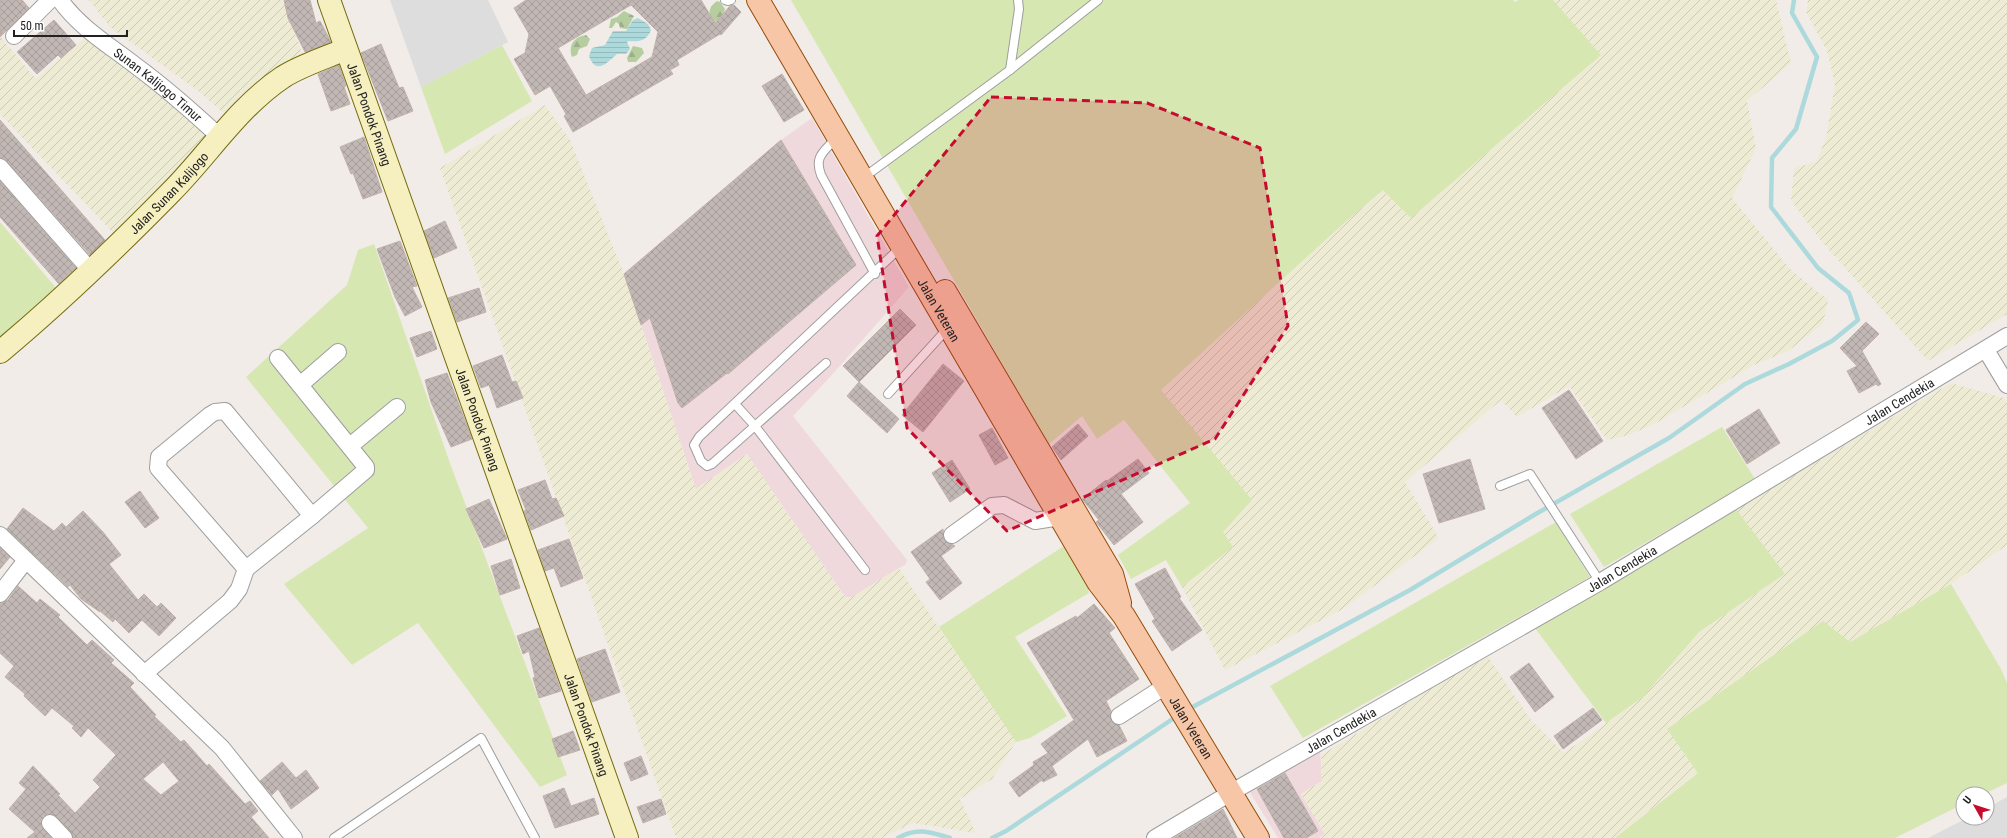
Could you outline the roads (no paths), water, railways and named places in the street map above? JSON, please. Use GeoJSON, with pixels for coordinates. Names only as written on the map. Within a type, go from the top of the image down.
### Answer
{"type":"FeatureCollection","features":[{"type":"Feature","properties":{"kind":"main road","name":"Jalan Veteran"},"geometry":{"type":"LineString","coordinates":[[758,0],[838,136],[869,175],[902,247],[1098,582],[1124,616],[1232,792],[1258,838]]}},
{"type":"Feature","properties":{"kind":"main road","name":"Jalan Veteran"},"geometry":{"type":"LineString","coordinates":[[776,0],[869,175],[1112,574],[1124,616]]}},
{"type":"Feature","properties":{"kind":"street"},"geometry":{"type":"LineString","coordinates":[[14,36],[50,0]]}},
{"type":"Feature","properties":{"kind":"street","name":"Sunan Kalijogo Timur"},"geometry":{"type":"LineString","coordinates":[[60,0],[71,15],[91,34],[179,99],[220,138]]}},
{"type":"Feature","properties":{"kind":"street","name":"Jalan Pondok Pinang"},"geometry":{"type":"LineString","coordinates":[[329,0],[627,838]]}},
{"type":"Feature","properties":{"kind":"street","name":"Jalan Sunan Kalijogo"},"geometry":{"type":"LineString","coordinates":[[0,352],[91,271],[194,168],[254,99],[283,77],[303,66],[346,49]]}},
{"type":"Feature","properties":{"kind":"street"},"geometry":{"type":"LineString","coordinates":[[0,167],[91,271]]}},
{"type":"Feature","properties":{"kind":"street","name":"Jalan Cendekia"},"geometry":{"type":"LineString","coordinates":[[1155,838],[1232,792],[1600,582],[2007,336]]}},
{"type":"Feature","properties":{"kind":"street"},"geometry":{"type":"LineString","coordinates":[[1986,350],[2007,385]]}},
{"type":"Feature","properties":{"kind":"street"},"geometry":{"type":"LineString","coordinates":[[300,385],[338,352]]}},
{"type":"Feature","properties":{"kind":"street"},"geometry":{"type":"LineString","coordinates":[[144,674],[230,601],[239,589],[246,569],[366,470],[365,464],[278,358]]}},
{"type":"Feature","properties":{"kind":"street"},"geometry":{"type":"LineString","coordinates":[[350,446],[397,407]]}},
{"type":"Feature","properties":{"kind":"street"},"geometry":{"type":"LineString","coordinates":[[246,569],[163,473],[157,464],[159,457],[210,415],[215,412],[226,411],[312,516]]}},
{"type":"Feature","properties":{"kind":"street"},"geometry":{"type":"LineString","coordinates":[[952,535],[992,506],[1004,504],[1035,521],[1060,517]]}},
{"type":"Feature","properties":{"kind":"street"},"geometry":{"type":"LineString","coordinates":[[0,535],[222,748],[294,838]]}},
{"type":"Feature","properties":{"kind":"street"},"geometry":{"type":"LineString","coordinates":[[0,594],[26,560]]}},
{"type":"Feature","properties":{"kind":"street"},"geometry":{"type":"LineString","coordinates":[[1119,716],[1169,688]]}},
{"type":"Feature","properties":{"kind":"street"},"geometry":{"type":"LineString","coordinates":[[50,823],[64,838]]}},
{"type":"Feature","properties":{"kind":"lane"},"geometry":{"type":"LineString","coordinates":[[725,0],[731,0]]}},
{"type":"Feature","properties":{"kind":"lane"},"geometry":{"type":"LineString","coordinates":[[1010,70],[1019,9],[1018,0]]}},
{"type":"Feature","properties":{"kind":"lane"},"geometry":{"type":"LineString","coordinates":[[869,175],[1010,70],[1098,0]]}},
{"type":"Feature","properties":{"kind":"lane"},"geometry":{"type":"LineString","coordinates":[[838,136],[818,159],[817,165],[875,274]]}},
{"type":"Feature","properties":{"kind":"lane"},"geometry":{"type":"LineString","coordinates":[[826,363],[712,464],[707,466],[701,461],[694,445],[699,437],[875,274],[902,247]]}},
{"type":"Feature","properties":{"kind":"lane"},"geometry":{"type":"LineString","coordinates":[[888,394],[948,327]]}},
{"type":"Feature","properties":{"kind":"lane"},"geometry":{"type":"LineString","coordinates":[[734,404],[755,426],[865,570]]}},
{"type":"Feature","properties":{"kind":"lane"},"geometry":{"type":"LineString","coordinates":[[1500,486],[1530,474],[1542,490],[1600,582]]}},
{"type":"Feature","properties":{"kind":"lane"},"geometry":{"type":"LineString","coordinates":[[334,838],[481,738],[535,838]]}},
{"type":"Feature","properties":{"kind":"water"},"geometry":{"type":"Polygon","coordinates":[[[638,18],[648,24],[651,30],[645,39],[627,42],[630,49],[626,54],[617,54],[602,66],[595,65],[589,56],[592,48],[605,45],[613,31],[626,31],[633,20],[638,18]]]}},
{"type":"Feature","properties":{"kind":"waterway"},"geometry":{"type":"LineString","coordinates":[[1187,710],[1410,590],[1534,515],[1669,438],[1745,384],[1789,364],[1832,341],[1858,320],[1849,293],[1818,268],[1771,207],[1772,158],[1796,129],[1817,57],[1792,13],[1794,0]]}},
{"type":"Feature","properties":{"kind":"waterway"},"geometry":{"type":"LineString","coordinates":[[992,838],[1006,831],[1177,716]]}},
{"type":"Feature","properties":{"kind":"waterway"},"geometry":{"type":"LineString","coordinates":[[898,838],[918,832],[930,832],[950,838]]}}]}
